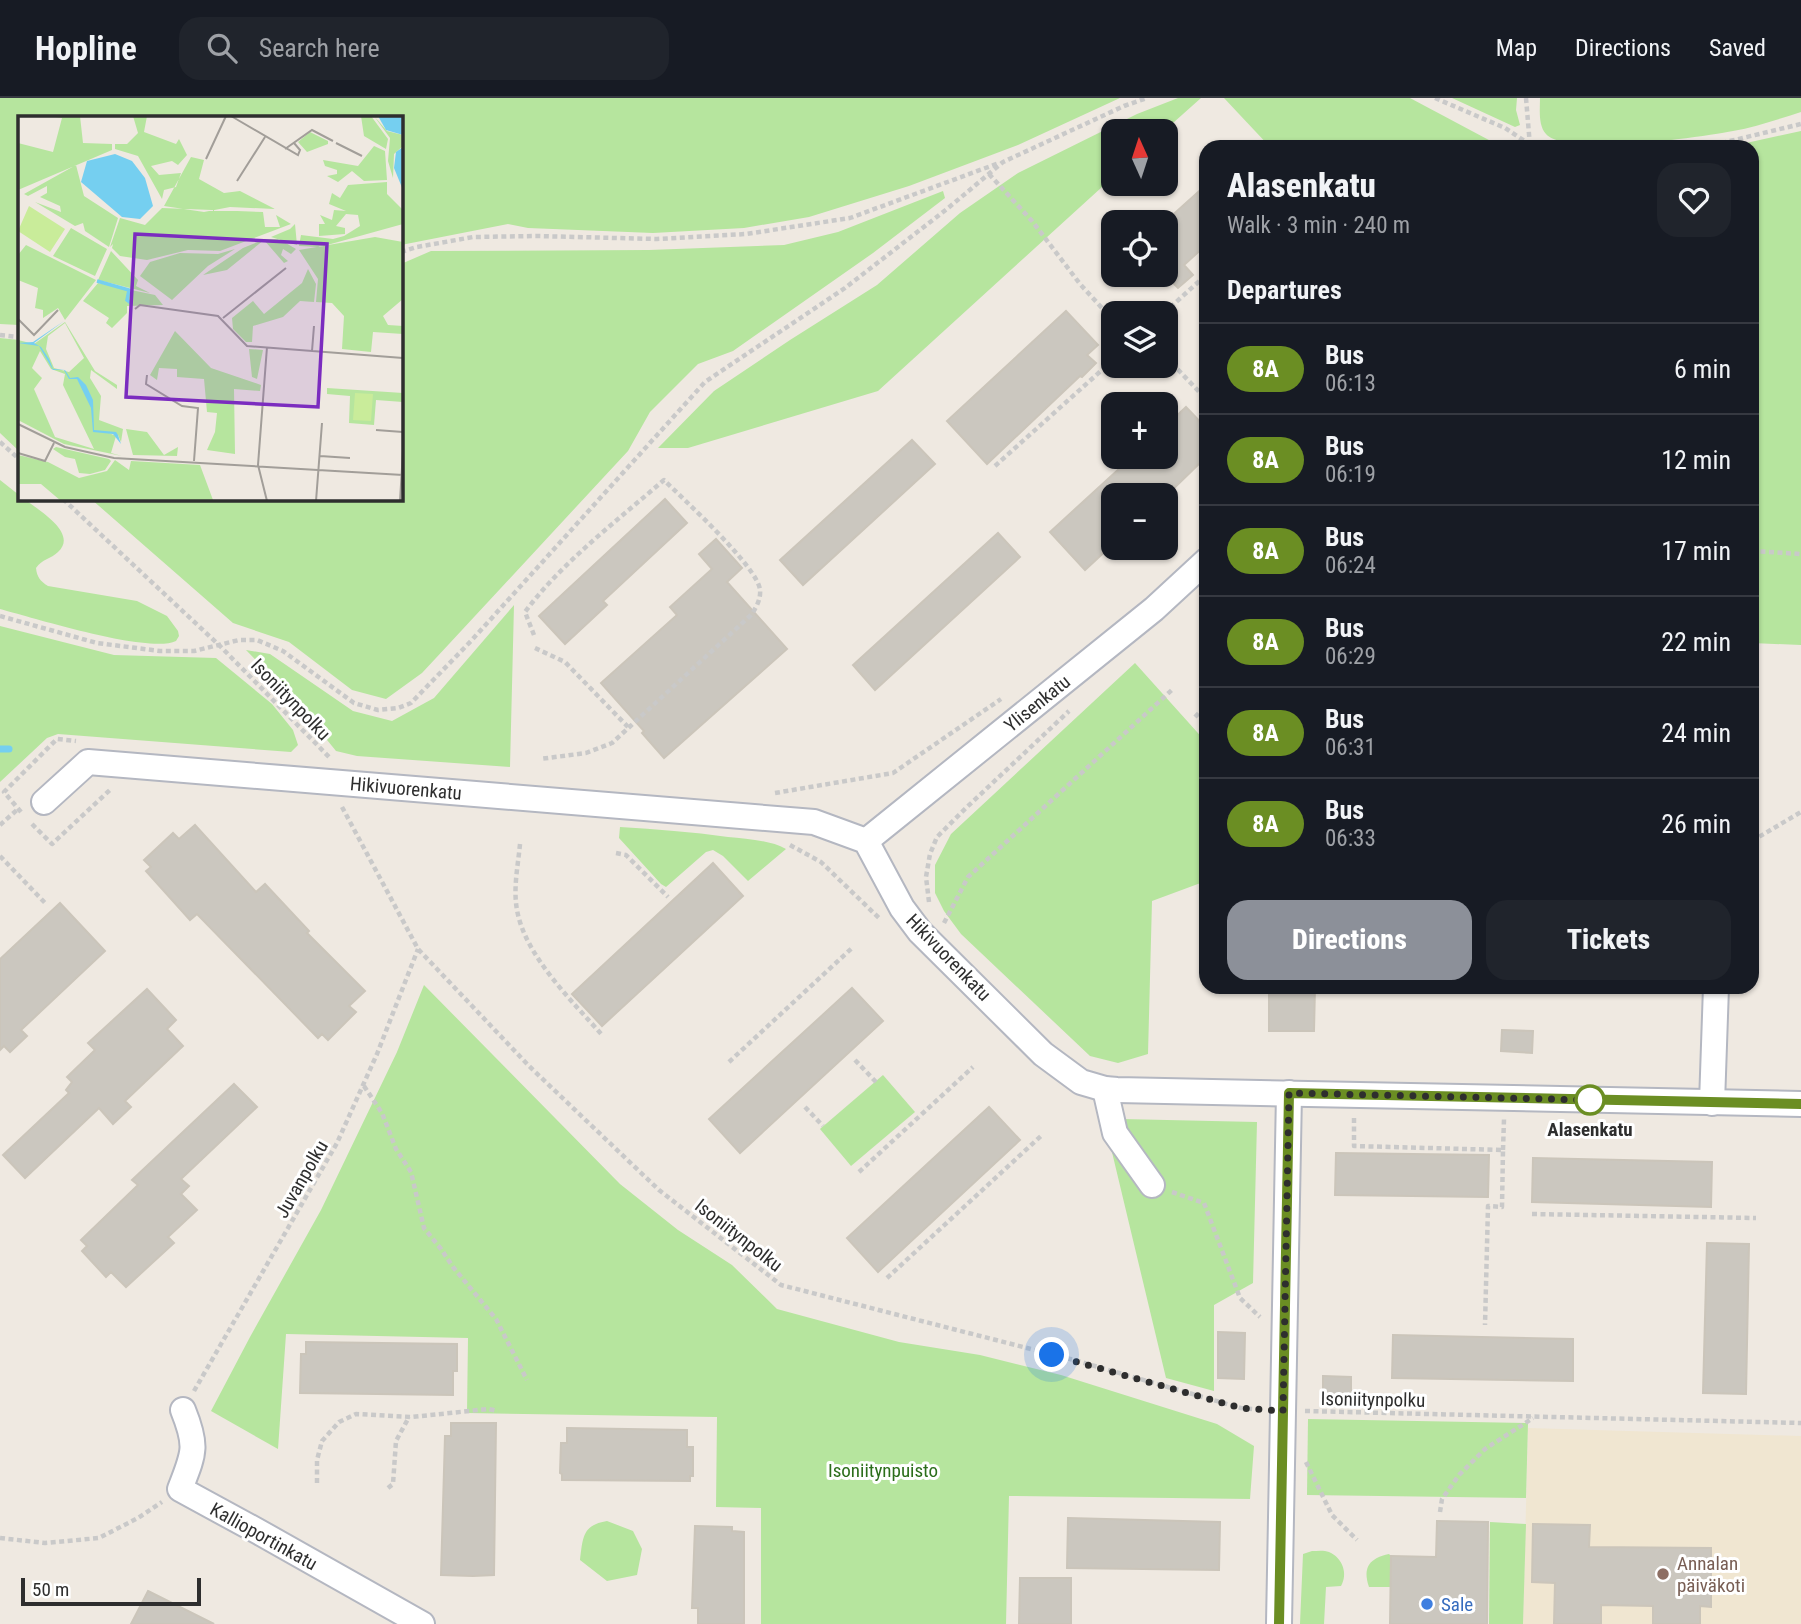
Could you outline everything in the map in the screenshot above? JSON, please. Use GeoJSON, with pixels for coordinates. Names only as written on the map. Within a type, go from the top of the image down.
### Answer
{"type":"FeatureCollection","features":[{"type":"Feature","properties":{"kind":"street","name":"Ylisenkatu"},"geometry":{"type":"LineString","coordinates":[[866,841],[1154,609],[1199,567]]}},
{"type":"Feature","properties":{"kind":"street","name":"Hikivuorenkatu"},"geometry":{"type":"LineString","coordinates":[[44,802],[88,762],[335,772],[814,822],[866,841],[902,908],[920,932],[1043,1054],[1081,1082],[1105,1089],[1801,1104]]}},
{"type":"Feature","properties":{"kind":"street"},"geometry":{"type":"LineString","coordinates":[[1712,1103],[1716,994]]}},
{"type":"Feature","properties":{"kind":"street"},"geometry":{"type":"LineString","coordinates":[[1105,1089],[1115,1133],[1152,1185]]}},
{"type":"Feature","properties":{"kind":"street"},"geometry":{"type":"LineString","coordinates":[[1279,1624],[1289,1093]]}},
{"type":"Feature","properties":{"kind":"street"},"geometry":{"type":"LineString","coordinates":[[180,1489],[192,1458],[193,1434],[183,1410]]}},
{"type":"Feature","properties":{"kind":"street","name":"Kallioportinkatu"},"geometry":{"type":"LineString","coordinates":[[180,1489],[422,1624]]}},
{"type":"Feature","properties":{"kind":"path"},"geometry":{"type":"LineString","coordinates":[[402,252],[473,237],[657,239],[759,232],[850,218],[1003,162],[1147,98]]}},
{"type":"Feature","properties":{"kind":"path"},"geometry":{"type":"LineString","coordinates":[[1435,98],[1504,128],[1521,140]]}},
{"type":"Feature","properties":{"kind":"path"},"geometry":{"type":"LineString","coordinates":[[1526,98],[1529,140]]}},
{"type":"Feature","properties":{"kind":"path"},"geometry":{"type":"LineString","coordinates":[[1734,140],[1801,124]]}},
{"type":"Feature","properties":{"kind":"path"},"geometry":{"type":"LineString","coordinates":[[0,616],[97,643],[160,651],[179,652],[220,646],[239,640],[257,640],[283,651],[354,703],[378,710],[398,708],[411,703],[471,641],[705,382],[845,288],[1003,162]]}},
{"type":"Feature","properties":{"kind":"path"},"geometry":{"type":"LineString","coordinates":[[989,174],[1032,221],[1101,307]]}},
{"type":"Feature","properties":{"kind":"path"},"geometry":{"type":"LineString","coordinates":[[1177,301],[1199,281]]}},
{"type":"Feature","properties":{"kind":"path"},"geometry":{"type":"LineString","coordinates":[[0,335],[18,337]]}},
{"type":"Feature","properties":{"kind":"path"},"geometry":{"type":"LineString","coordinates":[[1178,370],[1199,392]]}},
{"type":"Feature","properties":{"kind":"path"},"geometry":{"type":"LineString","coordinates":[[995,466],[1101,371]]}},
{"type":"Feature","properties":{"kind":"path"},"geometry":{"type":"LineString","coordinates":[[0,442],[18,458]]}},
{"type":"Feature","properties":{"kind":"path"},"geometry":{"type":"LineString","coordinates":[[534,635],[525,612],[535,598],[582,552],[664,480],[730,545],[756,577],[760,590],[758,604],[751,615],[612,743],[586,753],[540,759]]}},
{"type":"Feature","properties":{"kind":"path","name":"Isoniitynpolku"},"geometry":{"type":"LineString","coordinates":[[64,500],[220,646],[335,772],[338,800],[418,949],[529,1066],[659,1190],[781,1285],[1074,1360],[1241,1408],[1534,1418],[1801,1423]]}},
{"type":"Feature","properties":{"kind":"path"},"geometry":{"type":"LineString","coordinates":[[1759,551],[1801,554]]}},
{"type":"Feature","properties":{"kind":"path"},"geometry":{"type":"LineString","coordinates":[[535,648],[565,663],[628,727]]}},
{"type":"Feature","properties":{"kind":"path"},"geometry":{"type":"LineString","coordinates":[[937,918],[942,927],[968,877],[1174,688]]}},
{"type":"Feature","properties":{"kind":"path"},"geometry":{"type":"LineString","coordinates":[[765,795],[893,773],[1005,696]]}},
{"type":"Feature","properties":{"kind":"path"},"geometry":{"type":"LineString","coordinates":[[933,909],[928,901],[926,877],[930,854],[937,837],[1072,709]]}},
{"type":"Feature","properties":{"kind":"path"},"geometry":{"type":"LineString","coordinates":[[1195,717],[1199,713]]}},
{"type":"Feature","properties":{"kind":"path"},"geometry":{"type":"LineString","coordinates":[[85,742],[57,739],[2,791],[52,844],[119,782]]}},
{"type":"Feature","properties":{"kind":"path"},"geometry":{"type":"LineString","coordinates":[[320,761],[335,772]]}},
{"type":"Feature","properties":{"kind":"path"},"geometry":{"type":"LineString","coordinates":[[1759,837],[1801,812]]}},
{"type":"Feature","properties":{"kind":"path"},"geometry":{"type":"LineString","coordinates":[[520,844],[517,912],[528,940],[560,989],[603,1036]]}},
{"type":"Feature","properties":{"kind":"path"},"geometry":{"type":"LineString","coordinates":[[788,844],[821,862],[886,925]]}},
{"type":"Feature","properties":{"kind":"path"},"geometry":{"type":"LineString","coordinates":[[616,853],[626,855],[668,897]]}},
{"type":"Feature","properties":{"kind":"path"},"geometry":{"type":"LineString","coordinates":[[0,856],[47,905]]}},
{"type":"Feature","properties":{"kind":"path"},"geometry":{"type":"LineString","coordinates":[[729,1062],[852,948]]}},
{"type":"Feature","properties":{"kind":"path","name":"Juvanpolku"},"geometry":{"type":"LineString","coordinates":[[183,1410],[337,1143],[377,1054],[418,949]]}},
{"type":"Feature","properties":{"kind":"path"},"geometry":{"type":"LineString","coordinates":[[855,1060],[876,1082]]}},
{"type":"Feature","properties":{"kind":"path"},"geometry":{"type":"LineString","coordinates":[[859,1172],[973,1067]]}},
{"type":"Feature","properties":{"kind":"path"},"geometry":{"type":"LineString","coordinates":[[363,1085],[382,1113],[396,1149],[411,1172],[424,1228],[496,1318],[527,1380]]}},
{"type":"Feature","properties":{"kind":"path"},"geometry":{"type":"LineString","coordinates":[[805,1107],[823,1126]]}},
{"type":"Feature","properties":{"kind":"path"},"geometry":{"type":"LineString","coordinates":[[1354,1113],[1354,1146],[1503,1150]]}},
{"type":"Feature","properties":{"kind":"path"},"geometry":{"type":"LineString","coordinates":[[1485,1325],[1488,1206],[1502,1207],[1504,1117]]}},
{"type":"Feature","properties":{"kind":"path"},"geometry":{"type":"LineString","coordinates":[[887,1278],[1042,1135]]}},
{"type":"Feature","properties":{"kind":"path"},"geometry":{"type":"LineString","coordinates":[[1152,1185],[1204,1203],[1240,1298],[1265,1321]]}},
{"type":"Feature","properties":{"kind":"path"},"geometry":{"type":"LineString","coordinates":[[1532,1214],[1756,1218]]}},
{"type":"Feature","properties":{"kind":"path"},"geometry":{"type":"LineString","coordinates":[[317,1483],[317,1460],[322,1441],[339,1422],[356,1414],[409,1417],[488,1409],[498,1411]]}},
{"type":"Feature","properties":{"kind":"path"},"geometry":{"type":"LineString","coordinates":[[388,1488],[393,1484],[396,1441],[409,1417]]}},
{"type":"Feature","properties":{"kind":"path"},"geometry":{"type":"LineString","coordinates":[[1440,1512],[1442,1499],[1485,1449],[1534,1418]]}},
{"type":"Feature","properties":{"kind":"path"},"geometry":{"type":"LineString","coordinates":[[1304,1457],[1332,1515],[1357,1540]]}},
{"type":"Feature","properties":{"kind":"path"},"geometry":{"type":"LineString","coordinates":[[0,1538],[45,1543],[99,1538],[138,1518],[180,1489]]}},
{"type":"Feature","properties":{"kind":"shaded area","name":"Annalan päiväkoti"},"geometry":{"type":"Polygon","coordinates":[[[1528,1428],[1801,1436],[1801,1624],[1523,1624],[1528,1428]]]}},
{"type":"Feature","properties":{"kind":"green space"},"geometry":{"type":"Polygon","coordinates":[[[0,98],[1120,98],[1018,145],[909,186],[809,217],[744,228],[653,233],[528,228],[508,224],[402,245],[402,116],[18,116],[18,325],[0,324],[0,98]]]}},
{"type":"Feature","properties":{"kind":"green space"},"geometry":{"type":"Polygon","coordinates":[[[1178,98],[1201,98],[1177,119],[1127,119],[1178,98]]]}},
{"type":"Feature","properties":{"kind":"green space"},"geometry":{"type":"Polygon","coordinates":[[[1224,98],[1410,98],[1489,140],[1263,140],[1224,98]]]}},
{"type":"Feature","properties":{"kind":"green space"},"geometry":{"type":"Polygon","coordinates":[[[1452,98],[1517,98],[1516,110],[1520,125],[1515,127],[1452,98]]]}},
{"type":"Feature","properties":{"kind":"green space"},"geometry":{"type":"Polygon","coordinates":[[[1540,98],[1801,98],[1801,112],[1733,131],[1664,140],[1557,140],[1543,130],[1540,98]]]}},
{"type":"Feature","properties":{"kind":"green space"},"geometry":{"type":"Polygon","coordinates":[[[1801,131],[1801,645],[1759,643],[1759,140],[1801,131]]]}},
{"type":"Feature","properties":{"kind":"green space"},"geometry":{"type":"Polygon","coordinates":[[[1101,132],[1101,188],[878,391],[688,448],[658,448],[714,391],[877,285],[960,213],[1018,173],[1101,132]]]}},
{"type":"Feature","properties":{"kind":"green space"},"geometry":{"type":"Polygon","coordinates":[[[943,191],[945,198],[873,253],[733,351],[698,364],[650,412],[628,451],[422,673],[386,699],[352,690],[289,642],[233,623],[92,500],[402,500],[402,264],[431,251],[649,250],[784,245],[838,232],[943,191]]]}},
{"type":"Feature","properties":{"kind":"green space"},"geometry":{"type":"Polygon","coordinates":[[[0,338],[18,340],[18,450],[0,433],[0,338]]]}},
{"type":"Feature","properties":{"kind":"green space"},"geometry":{"type":"Polygon","coordinates":[[[0,480],[18,494],[18,500],[25,500],[54,522],[63,537],[63,545],[58,552],[36,568],[43,582],[48,586],[137,601],[167,616],[179,636],[176,641],[162,644],[142,643],[64,627],[0,609],[0,480]]]}},
{"type":"Feature","properties":{"kind":"green space"},"geometry":{"type":"Polygon","coordinates":[[[514,605],[510,767],[357,756],[336,751],[293,698],[246,650],[270,654],[353,711],[392,721],[434,698],[514,605]]]}},
{"type":"Feature","properties":{"kind":"green space"},"geometry":{"type":"Polygon","coordinates":[[[0,626],[114,655],[216,658],[272,704],[293,730],[298,745],[291,752],[58,734],[47,738],[0,782],[0,626]]]}},
{"type":"Feature","properties":{"kind":"green space"},"geometry":{"type":"Polygon","coordinates":[[[1135,663],[1199,734],[1199,884],[1152,901],[1148,1054],[1118,1063],[1090,1056],[961,934],[935,893],[935,865],[951,834],[1135,663]]]}},
{"type":"Feature","properties":{"kind":"green space"},"geometry":{"type":"Polygon","coordinates":[[[620,827],[750,839],[786,849],[748,881],[723,856],[713,850],[706,852],[666,887],[619,838],[620,827]]]}},
{"type":"Feature","properties":{"kind":"green space","name":"Isoniitynpuisto"},"geometry":{"type":"Polygon","coordinates":[[[424,985],[620,1184],[678,1230],[732,1265],[777,1309],[899,1342],[980,1355],[1061,1375],[1217,1424],[1254,1446],[1250,1499],[1009,1496],[1006,1624],[761,1624],[761,1508],[716,1507],[717,1417],[467,1413],[468,1338],[286,1334],[278,1449],[211,1411],[321,1210],[397,1052],[424,985]]]}},
{"type":"Feature","properties":{"kind":"green space"},"geometry":{"type":"Polygon","coordinates":[[[883,1075],[915,1112],[851,1166],[820,1129],[883,1075]]]}},
{"type":"Feature","properties":{"kind":"green space"},"geometry":{"type":"Polygon","coordinates":[[[1122,1119],[1257,1122],[1253,1283],[1214,1305],[1214,1391],[1166,1378],[1111,1148],[1122,1119]]]}},
{"type":"Feature","properties":{"kind":"green space"},"geometry":{"type":"Polygon","coordinates":[[[1308,1419],[1528,1423],[1526,1498],[1307,1495],[1308,1419]]]}},
{"type":"Feature","properties":{"kind":"green space"},"geometry":{"type":"Polygon","coordinates":[[[607,1521],[633,1531],[642,1549],[637,1575],[607,1581],[580,1560],[583,1539],[588,1529],[607,1521]]]}},
{"type":"Feature","properties":{"kind":"green space"},"geometry":{"type":"Polygon","coordinates":[[[1490,1522],[1526,1524],[1523,1624],[1489,1624],[1490,1522]]]}},
{"type":"Feature","properties":{"kind":"green space"},"geometry":{"type":"Polygon","coordinates":[[[1312,1551],[1329,1552],[1338,1558],[1344,1576],[1341,1586],[1326,1587],[1324,1624],[1300,1624],[1303,1554],[1312,1551]]]}},
{"type":"Feature","properties":{"kind":"green space"},"geometry":{"type":"Polygon","coordinates":[[[1389,1554],[1390,1587],[1369,1587],[1366,1574],[1369,1564],[1389,1554]]]}},
{"type":"Feature","properties":{"kind":"building"},"geometry":{"type":"Polygon","coordinates":[[[1199,191],[1199,251],[1184,265],[1193,275],[1178,288],[1178,210],[1199,191]]]}},
{"type":"Feature","properties":{"kind":"building"},"geometry":{"type":"Polygon","coordinates":[[[1066,311],[1098,345],[1087,355],[1096,363],[987,464],[947,421],[1066,311]]]}},
{"type":"Feature","properties":{"kind":"building"},"geometry":{"type":"Polygon","coordinates":[[[1186,407],[1199,421],[1199,464],[1178,484],[1104,483],[1119,469],[1178,469],[1178,415],[1186,407]]]}},
{"type":"Feature","properties":{"kind":"building"},"geometry":{"type":"Polygon","coordinates":[[[912,440],[935,464],[803,585],[780,560],[912,440]]]}},
{"type":"Feature","properties":{"kind":"building"},"geometry":{"type":"Polygon","coordinates":[[[1101,485],[1101,555],[1085,570],[1050,532],[1101,485]]]}},
{"type":"Feature","properties":{"kind":"building"},"geometry":{"type":"Polygon","coordinates":[[[665,499],[687,523],[603,601],[607,605],[565,644],[539,616],[665,499]]]}},
{"type":"Feature","properties":{"kind":"building"},"geometry":{"type":"Polygon","coordinates":[[[998,533],[1020,557],[875,690],[853,665],[998,533]]]}},
{"type":"Feature","properties":{"kind":"building"},"geometry":{"type":"Polygon","coordinates":[[[716,539],[742,568],[727,582],[787,649],[664,758],[601,683],[677,615],[670,607],[712,569],[699,554],[716,539]]]}},
{"type":"Feature","properties":{"kind":"building"},"geometry":{"type":"Polygon","coordinates":[[[195,825],[256,892],[265,884],[309,931],[307,933],[365,991],[349,1006],[356,1012],[328,1040],[322,1034],[318,1038],[197,914],[190,920],[146,871],[151,867],[144,860],[173,833],[179,839],[195,825]]]}},
{"type":"Feature","properties":{"kind":"building"},"geometry":{"type":"Polygon","coordinates":[[[713,863],[743,896],[602,1026],[572,994],[713,863]]]}},
{"type":"Feature","properties":{"kind":"building"},"geometry":{"type":"Polygon","coordinates":[[[60,903],[105,951],[21,1030],[27,1036],[10,1052],[4,1046],[0,1050],[0,959],[60,903]]]}},
{"type":"Feature","properties":{"kind":"building"},"geometry":{"type":"Polygon","coordinates":[[[852,988],[883,1021],[740,1153],[709,1119],[852,988]]]}},
{"type":"Feature","properties":{"kind":"building"},"geometry":{"type":"Polygon","coordinates":[[[147,989],[176,1020],[167,1029],[183,1046],[125,1101],[131,1107],[113,1124],[99,1108],[25,1178],[3,1155],[69,1093],[66,1090],[72,1082],[67,1077],[95,1050],[88,1043],[147,989]]]}},
{"type":"Feature","properties":{"kind":"building"},"geometry":{"type":"Polygon","coordinates":[[[1269,994],[1315,994],[1314,1031],[1269,1031],[1269,994]]]}},
{"type":"Feature","properties":{"kind":"building"},"geometry":{"type":"Polygon","coordinates":[[[1502,1030],[1533,1031],[1532,1053],[1501,1051],[1502,1030]]]}},
{"type":"Feature","properties":{"kind":"building"},"geometry":{"type":"Polygon","coordinates":[[[234,1084],[257,1107],[181,1179],[189,1186],[181,1194],[197,1210],[168,1237],[174,1243],[126,1287],[111,1272],[106,1277],[82,1251],[87,1246],[81,1240],[138,1185],[132,1180],[234,1084]]]}},
{"type":"Feature","properties":{"kind":"building"},"geometry":{"type":"Polygon","coordinates":[[[989,1107],[1020,1140],[878,1272],[847,1238],[989,1107]]]}},
{"type":"Feature","properties":{"kind":"building"},"geometry":{"type":"Polygon","coordinates":[[[1336,1153],[1489,1155],[1488,1197],[1335,1195],[1336,1153]]]}},
{"type":"Feature","properties":{"kind":"building"},"geometry":{"type":"Polygon","coordinates":[[[1533,1158],[1712,1162],[1711,1207],[1532,1202],[1533,1158]]]}},
{"type":"Feature","properties":{"kind":"building"},"geometry":{"type":"Polygon","coordinates":[[[1707,1243],[1749,1244],[1746,1394],[1703,1393],[1707,1243]]]}},
{"type":"Feature","properties":{"kind":"building"},"geometry":{"type":"Polygon","coordinates":[[[1218,1332],[1245,1333],[1244,1379],[1218,1378],[1218,1332]]]}},
{"type":"Feature","properties":{"kind":"building"},"geometry":{"type":"Polygon","coordinates":[[[1393,1335],[1573,1339],[1573,1381],[1392,1378],[1393,1335]]]}},
{"type":"Feature","properties":{"kind":"building"},"geometry":{"type":"Polygon","coordinates":[[[306,1342],[457,1344],[457,1371],[453,1371],[453,1395],[300,1393],[301,1354],[306,1354],[306,1342]]]}},
{"type":"Feature","properties":{"kind":"building"},"geometry":{"type":"Polygon","coordinates":[[[1323,1376],[1351,1377],[1351,1395],[1323,1394],[1323,1376]]]}},
{"type":"Feature","properties":{"kind":"building"},"geometry":{"type":"Polygon","coordinates":[[[451,1423],[496,1423],[494,1575],[441,1575],[445,1436],[451,1436],[451,1423]]]}},
{"type":"Feature","properties":{"kind":"building"},"geometry":{"type":"Polygon","coordinates":[[[567,1428],[687,1430],[687,1447],[693,1447],[693,1476],[690,1476],[690,1481],[562,1480],[561,1443],[567,1443],[567,1428]]]}},
{"type":"Feature","properties":{"kind":"building"},"geometry":{"type":"Polygon","coordinates":[[[1068,1518],[1220,1522],[1219,1570],[1067,1568],[1068,1518]]]}},
{"type":"Feature","properties":{"kind":"building"},"geometry":{"type":"Polygon","coordinates":[[[1437,1521],[1488,1522],[1487,1624],[1390,1624],[1391,1556],[1436,1557],[1437,1521]]]}},
{"type":"Feature","properties":{"kind":"building"},"geometry":{"type":"Polygon","coordinates":[[[1533,1524],[1590,1525],[1589,1547],[1711,1548],[1711,1607],[1700,1606],[1700,1624],[1653,1624],[1653,1606],[1601,1605],[1601,1624],[1554,1624],[1555,1583],[1532,1582],[1533,1524]]]}},
{"type":"Feature","properties":{"kind":"building"},"geometry":{"type":"Polygon","coordinates":[[[695,1526],[732,1527],[732,1531],[744,1532],[744,1624],[698,1624],[698,1608],[692,1608],[695,1526]]]}},
{"type":"Feature","properties":{"kind":"building"},"geometry":{"type":"Polygon","coordinates":[[[1020,1578],[1071,1578],[1071,1624],[1019,1624],[1020,1578]]]}},
{"type":"Feature","properties":{"kind":"building"},"geometry":{"type":"Polygon","coordinates":[[[148,1591],[214,1624],[131,1624],[148,1591]]]}},
{"type":"Feature","properties":{"kind":"waterway"},"geometry":{"type":"LineString","coordinates":[[0,749],[9,749]]}},
{"type":"Feature","properties":{"kind":"bus line","name":"8A"},"geometry":{"type":"LineString","coordinates":[[1279,1624],[1289,1093],[1801,1104]]}},
{"type":"Feature","properties":{"kind":"place","name":"Alasenkatu"},"geometry":{"type":"Point","coordinates":[1590,1100]}},
{"type":"Feature","properties":{"kind":"place","name":"Annalan päiväkoti"},"geometry":{"type":"Point","coordinates":[1663,1574]}},
{"type":"Feature","properties":{"kind":"place","name":"Sale"},"geometry":{"type":"Point","coordinates":[1427,1604]}},
{"type":"Feature","properties":{"kind":"route"},"geometry":{"type":"LineString","coordinates":[[1052,1355],[1241,1408],[1283,1411],[1289,1093],[1590,1100]]}}]}
